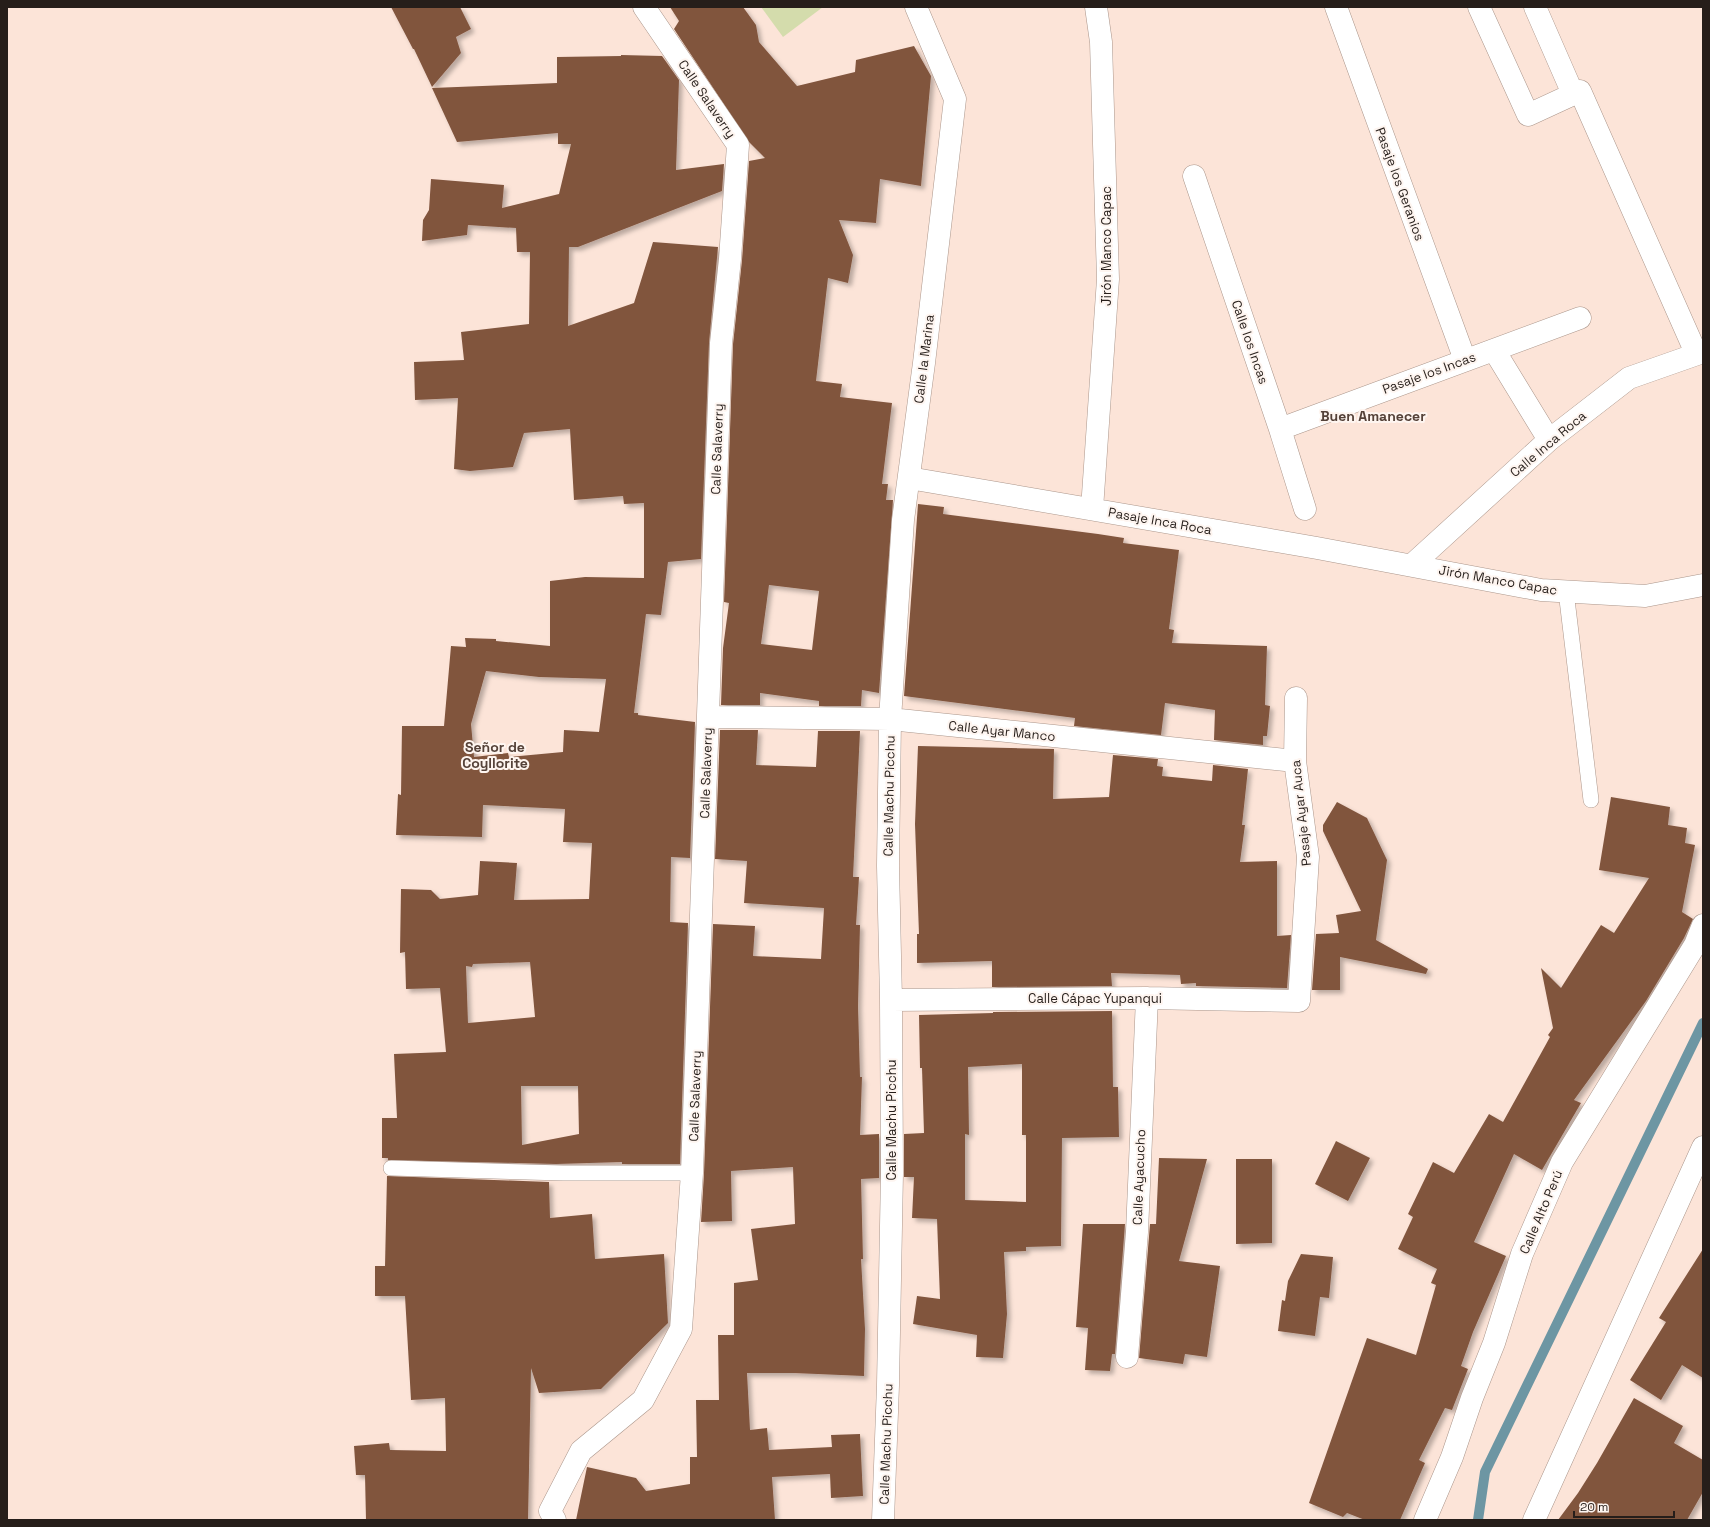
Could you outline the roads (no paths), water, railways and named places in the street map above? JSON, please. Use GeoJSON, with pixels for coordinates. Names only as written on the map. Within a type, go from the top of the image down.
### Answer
{"type":"FeatureCollection","features":[{"type":"Feature","properties":{"kind":"street","name":"Calle Salaverry"},"geometry":{"type":"LineString","coordinates":[[555,1520],[550,1511],[581,1451],[644,1400],[681,1329],[692,1173],[721,343],[730,259],[738,144],[644,7]]}},
{"type":"Feature","properties":{"kind":"street","name":"Calle la Marina"},"geometry":{"type":"LineString","coordinates":[[890,719],[903,520],[924,363],[955,100],[916,7]]}},
{"type":"Feature","properties":{"kind":"street","name":"Jirón Manco Capac"},"geometry":{"type":"LineString","coordinates":[[1092,509],[1108,279],[1101,42],[1096,7]]}},
{"type":"Feature","properties":{"kind":"street","name":"Pasaje los Geranios"},"geometry":{"type":"LineString","coordinates":[[1336,7],[1465,360]]}},
{"type":"Feature","properties":{"kind":"street"},"geometry":{"type":"LineString","coordinates":[[1479,7],[1528,115],[1580,91],[1700,352]]}},
{"type":"Feature","properties":{"kind":"street"},"geometry":{"type":"LineString","coordinates":[[1535,7],[1573,94]]}},
{"type":"Feature","properties":{"kind":"street","name":"Calle los Incas"},"geometry":{"type":"LineString","coordinates":[[1194,176],[1280,429],[1305,509]]}},
{"type":"Feature","properties":{"kind":"street","name":"Pasaje los Incas"},"geometry":{"type":"LineString","coordinates":[[1280,429],[1580,318]]}},
{"type":"Feature","properties":{"kind":"street"},"geometry":{"type":"LineString","coordinates":[[1494,350],[1549,440]]}},
{"type":"Feature","properties":{"kind":"street","name":"Calle Inca Roca"},"geometry":{"type":"LineString","coordinates":[[1412,565],[1549,440],[1628,378],[1700,352]]}},
{"type":"Feature","properties":{"kind":"street","name":"Pasaje Inca Roca"},"geometry":{"type":"LineString","coordinates":[[909,478],[1412,565]]}},
{"type":"Feature","properties":{"kind":"street","name":"Jirón Manco Capac"},"geometry":{"type":"LineString","coordinates":[[1412,565],[1541,590],[1645,596],[1703,585]]}},
{"type":"Feature","properties":{"kind":"street","name":"Pasaje Ayar Auca"},"geometry":{"type":"LineString","coordinates":[[1296,698],[1295,761],[1308,858],[1299,1001]]}},
{"type":"Feature","properties":{"kind":"street","name":"Calle Ayar Manco"},"geometry":{"type":"LineString","coordinates":[[708,717],[890,719],[1295,761]]}},
{"type":"Feature","properties":{"kind":"street","name":"Calle Machu Picchu"},"geometry":{"type":"LineString","coordinates":[[883,1520],[888,1385],[892,1181],[891,1000],[888,866],[890,719]]}},
{"type":"Feature","properties":{"kind":"street","name":"Calle Alto Perú"},"geometry":{"type":"LineString","coordinates":[[1425,1520],[1452,1457],[1472,1398],[1494,1343],[1522,1254],[1562,1162],[1695,945],[1703,926]]}},
{"type":"Feature","properties":{"kind":"street","name":"Calle Cápac Yupanqui"},"geometry":{"type":"LineString","coordinates":[[891,1000],[1147,998],[1299,1001]]}},
{"type":"Feature","properties":{"kind":"street","name":"Calle Ayacucho"},"geometry":{"type":"LineString","coordinates":[[1127,1357],[1136,1232],[1147,998]]}},
{"type":"Feature","properties":{"kind":"street"},"geometry":{"type":"LineString","coordinates":[[1534,1520],[1703,1147]]}},
{"type":"Feature","properties":{"kind":"lane"},"geometry":{"type":"LineString","coordinates":[[1566,591],[1590,800]]}},
{"type":"Feature","properties":{"kind":"lane"},"geometry":{"type":"LineString","coordinates":[[391,1168],[563,1173],[692,1173]]}},
{"type":"Feature","properties":{"kind":"waterway"},"geometry":{"type":"LineString","coordinates":[[1478,1520],[1485,1472],[1703,1023]]}},
{"type":"Feature","properties":{"kind":"district","name":"Buen Amanecer"},"geometry":{"type":"Point","coordinates":[1373,416]}},
{"type":"Feature","properties":{"kind":"district","name":"Señor de Coyllorite"},"geometry":{"type":"Point","coordinates":[495,756]}}]}
